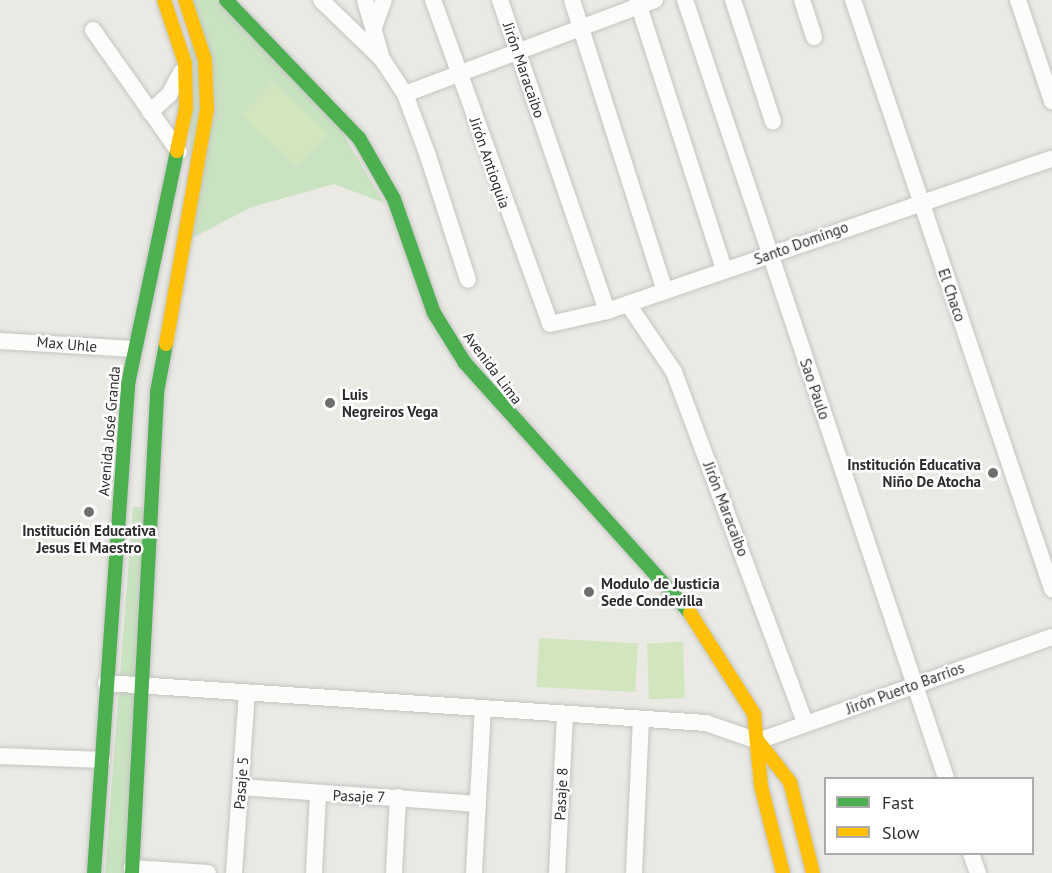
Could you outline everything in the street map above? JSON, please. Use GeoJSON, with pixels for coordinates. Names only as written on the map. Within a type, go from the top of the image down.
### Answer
{"type":"FeatureCollection","features":[{"type":"Feature","properties":{"kind":"main road","name":"Avenida José Granda"},"geometry":{"type":"LineString","coordinates":[[94,873],[106,683],[134,349],[179,152],[184,63],[164,0]]}},
{"type":"Feature","properties":{"kind":"main road"},"geometry":{"type":"LineString","coordinates":[[132,870],[157,392],[207,110],[205,60],[184,0]]}},
{"type":"Feature","properties":{"kind":"main road","name":"Avenida Lima"},"geometry":{"type":"LineString","coordinates":[[226,0],[359,138],[394,199],[434,313],[465,363],[690,613],[754,714],[761,786],[783,873]]}},
{"type":"Feature","properties":{"kind":"main road","name":"Avenida Lima"},"geometry":{"type":"LineString","coordinates":[[758,741],[790,782],[813,873]]}},
{"type":"Feature","properties":{"kind":"street"},"geometry":{"type":"LineString","coordinates":[[321,0],[382,59],[405,94],[468,280]]}},
{"type":"Feature","properties":{"kind":"street"},"geometry":{"type":"LineString","coordinates":[[365,0],[382,59]]}},
{"type":"Feature","properties":{"kind":"street"},"geometry":{"type":"LineString","coordinates":[[374,27],[384,0]]}},
{"type":"Feature","properties":{"kind":"street","name":"Jirón Antioquia"},"geometry":{"type":"LineString","coordinates":[[433,0],[550,324]]}},
{"type":"Feature","properties":{"kind":"street","name":"Jirón Maracaibo"},"geometry":{"type":"LineString","coordinates":[[500,0],[607,311]]}},
{"type":"Feature","properties":{"kind":"street"},"geometry":{"type":"LineString","coordinates":[[572,0],[665,291]]}},
{"type":"Feature","properties":{"kind":"street","name":"Sao Paulo"},"geometry":{"type":"LineString","coordinates":[[685,0],[946,777]]}},
{"type":"Feature","properties":{"kind":"street"},"geometry":{"type":"LineString","coordinates":[[733,0],[773,122]]}},
{"type":"Feature","properties":{"kind":"street"},"geometry":{"type":"LineString","coordinates":[[802,0],[814,37]]}},
{"type":"Feature","properties":{"kind":"street","name":"El Chaco"},"geometry":{"type":"LineString","coordinates":[[853,0],[1052,589]]}},
{"type":"Feature","properties":{"kind":"street"},"geometry":{"type":"LineString","coordinates":[[1018,0],[1052,101]]}},
{"type":"Feature","properties":{"kind":"street"},"geometry":{"type":"LineString","coordinates":[[405,94],[459,71],[644,2],[724,270]]}},
{"type":"Feature","properties":{"kind":"street"},"geometry":{"type":"LineString","coordinates":[[93,30],[179,152]]}},
{"type":"Feature","properties":{"kind":"street"},"geometry":{"type":"LineString","coordinates":[[150,112],[170,95],[184,63]]}},
{"type":"Feature","properties":{"kind":"street","name":"Santo Domingo"},"geometry":{"type":"LineString","coordinates":[[550,324],[607,311],[920,200],[1052,159]]}},
{"type":"Feature","properties":{"kind":"street","name":"Jirón Maracaibo"},"geometry":{"type":"LineString","coordinates":[[628,304],[674,372],[805,723]]}},
{"type":"Feature","properties":{"kind":"street","name":"Max Uhle"},"geometry":{"type":"LineString","coordinates":[[0,340],[134,349]]}},
{"type":"Feature","properties":{"kind":"street","name":"Jirón Puerto Barrios"},"geometry":{"type":"LineString","coordinates":[[758,741],[1052,637]]}},
{"type":"Feature","properties":{"kind":"street"},"geometry":{"type":"LineString","coordinates":[[106,683],[483,709],[520,706],[565,714],[706,723],[758,741]]}},
{"type":"Feature","properties":{"kind":"street","name":"Pasaje 5"},"geometry":{"type":"LineString","coordinates":[[234,873],[247,693]]}},
{"type":"Feature","properties":{"kind":"street"},"geometry":{"type":"LineString","coordinates":[[474,873],[483,709]]}},
{"type":"Feature","properties":{"kind":"street","name":"Pasaje 8"},"geometry":{"type":"LineString","coordinates":[[557,873],[565,714]]}},
{"type":"Feature","properties":{"kind":"street"},"geometry":{"type":"LineString","coordinates":[[634,873],[641,719]]}},
{"type":"Feature","properties":{"kind":"street"},"geometry":{"type":"LineString","coordinates":[[0,756],[102,760]]}},
{"type":"Feature","properties":{"kind":"street","name":"Pasaje 7"},"geometry":{"type":"LineString","coordinates":[[241,787],[477,804]]}},
{"type":"Feature","properties":{"kind":"street"},"geometry":{"type":"LineString","coordinates":[[314,873],[318,794]]}},
{"type":"Feature","properties":{"kind":"street"},"geometry":{"type":"LineString","coordinates":[[394,873],[398,797]]}},
{"type":"Feature","properties":{"kind":"street"},"geometry":{"type":"LineString","coordinates":[[971,855],[978,873]]}},
{"type":"Feature","properties":{"kind":"street"},"geometry":{"type":"LineString","coordinates":[[132,870],[208,873]]}},
{"type":"Feature","properties":{"kind":"green space"},"geometry":{"type":"Polygon","coordinates":[[[190,0],[216,0],[323,100],[384,203],[334,184],[252,207],[190,239],[190,0]]]}},
{"type":"Feature","properties":{"kind":"green space"},"geometry":{"type":"Polygon","coordinates":[[[273,82],[328,135],[296,167],[242,114],[273,82]]]}},
{"type":"Feature","properties":{"kind":"green space"},"geometry":{"type":"Polygon","coordinates":[[[133,506],[144,508],[126,873],[105,873],[133,506]]]}},
{"type":"Feature","properties":{"kind":"green space"},"geometry":{"type":"Polygon","coordinates":[[[539,638],[638,643],[635,692],[536,687],[539,638]]]}},
{"type":"Feature","properties":{"kind":"green space"},"geometry":{"type":"Polygon","coordinates":[[[683,642],[685,698],[649,699],[647,643],[683,642]]]}},
{"type":"Feature","properties":{"kind":"traffic: fast"},"geometry":{"type":"LineString","coordinates":[[226,0],[359,138],[394,199],[434,313],[465,363],[690,613]]}},
{"type":"Feature","properties":{"kind":"traffic: fast"},"geometry":{"type":"LineString","coordinates":[[94,873],[128,384],[177,151]]}},
{"type":"Feature","properties":{"kind":"traffic: fast"},"geometry":{"type":"LineString","coordinates":[[132,873],[157,392],[166,344]]}},
{"type":"Feature","properties":{"kind":"traffic: slow"},"geometry":{"type":"LineString","coordinates":[[164,0],[185,63],[186,108],[177,151]]}},
{"type":"Feature","properties":{"kind":"traffic: slow"},"geometry":{"type":"LineString","coordinates":[[166,344],[207,110],[205,60],[185,0]]}},
{"type":"Feature","properties":{"kind":"traffic: slow"},"geometry":{"type":"LineString","coordinates":[[690,613],[754,714],[761,786],[783,873]]}},
{"type":"Feature","properties":{"kind":"traffic: slow"},"geometry":{"type":"LineString","coordinates":[[758,741],[790,782],[813,873]]}},
{"type":"Feature","properties":{"kind":"place","name":"Luis Negreiros Vega"},"geometry":{"type":"Point","coordinates":[330,403]}},
{"type":"Feature","properties":{"kind":"place","name":"Institución Educativa Niño De Atocha"},"geometry":{"type":"Point","coordinates":[993,473]}},
{"type":"Feature","properties":{"kind":"place","name":"Institución Educativa Jesus El Maestro"},"geometry":{"type":"Point","coordinates":[89,512]}},
{"type":"Feature","properties":{"kind":"place","name":"Modulo de Justicia Sede Condevilla"},"geometry":{"type":"Point","coordinates":[589,592]}}]}
